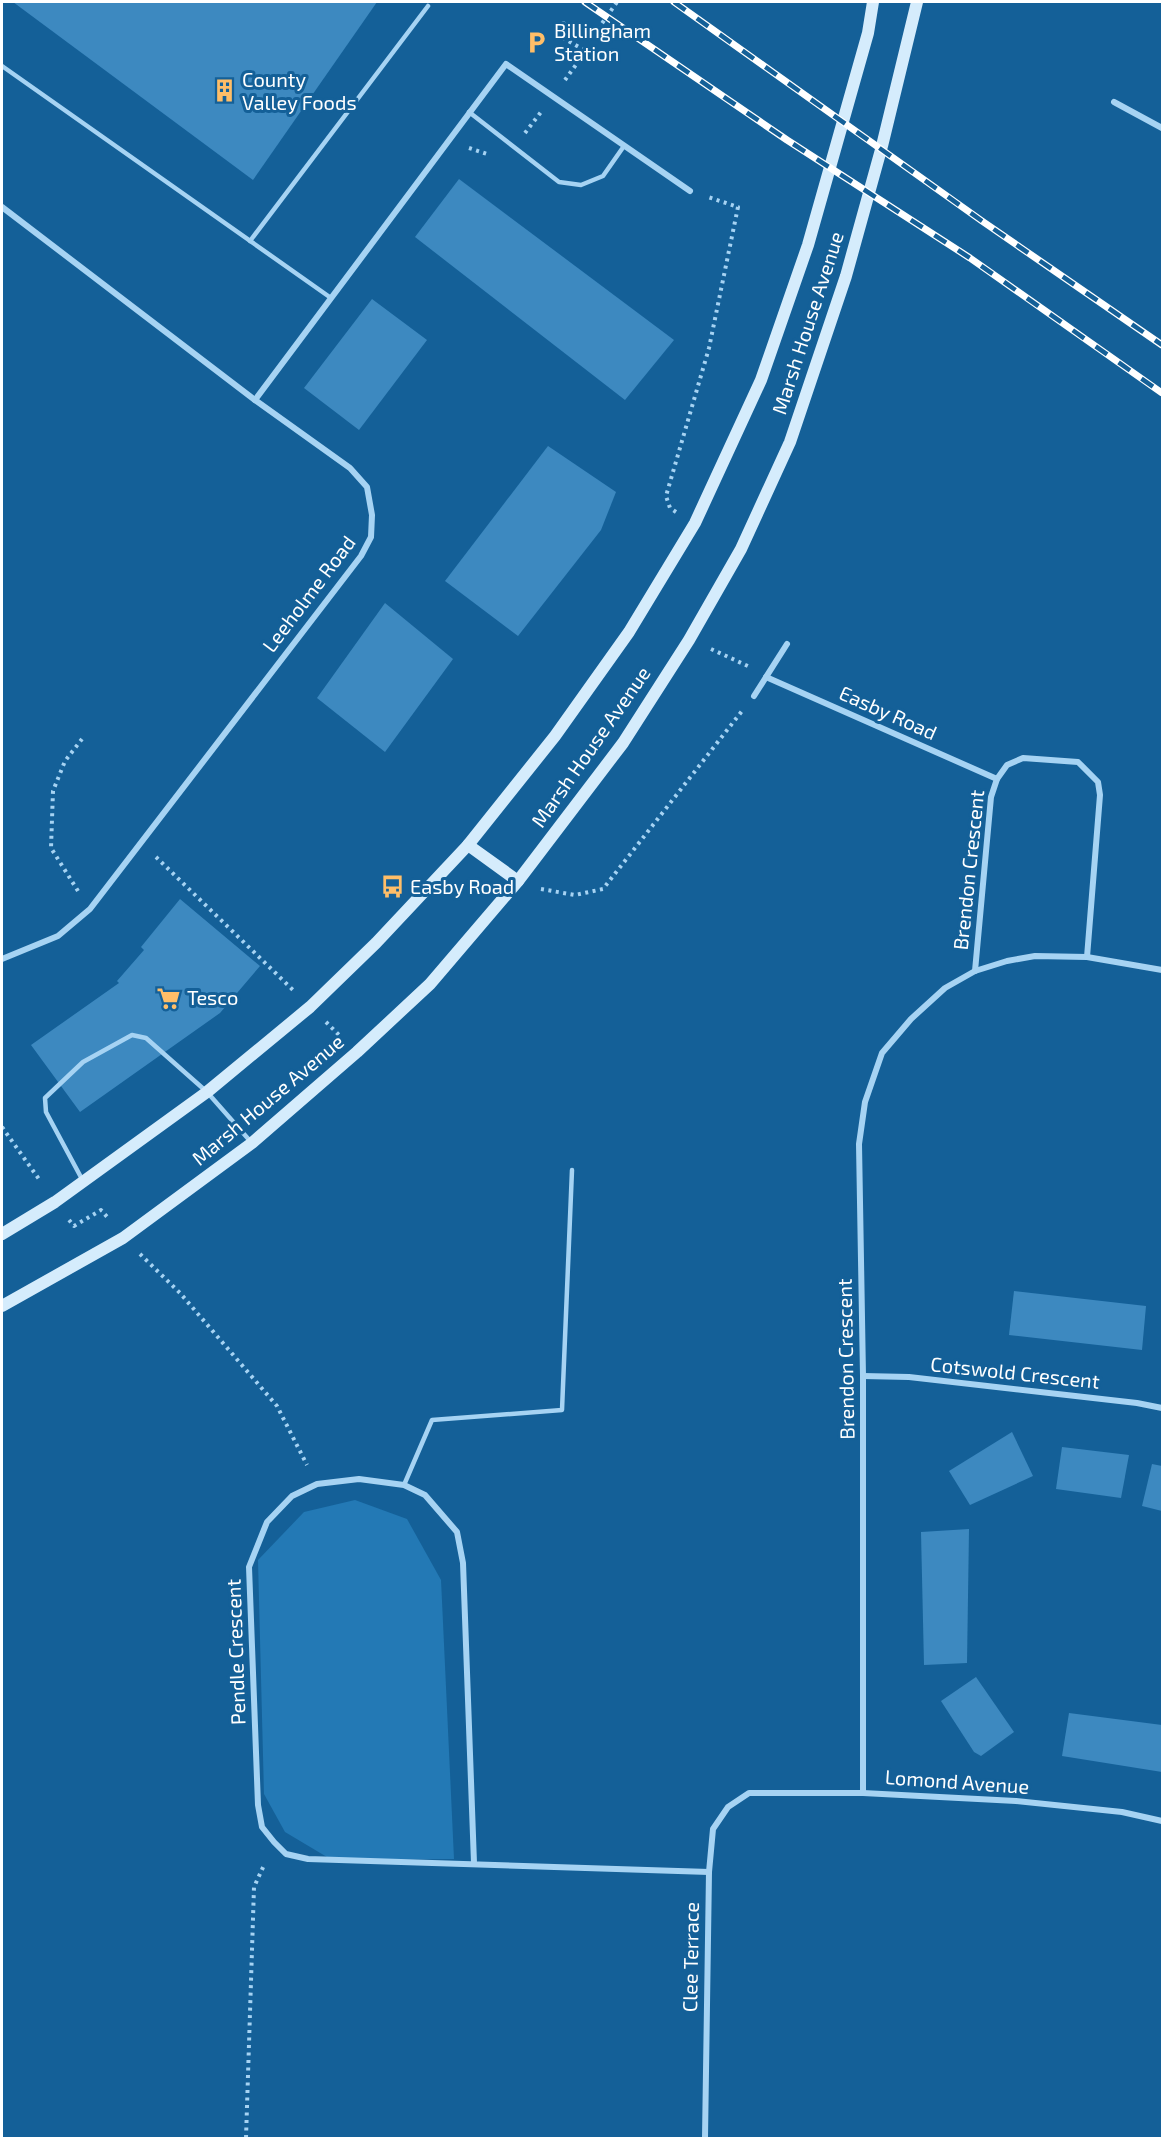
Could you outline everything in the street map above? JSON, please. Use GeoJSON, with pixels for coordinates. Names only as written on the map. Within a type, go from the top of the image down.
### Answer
{"type":"FeatureCollection","features":[{"type":"Feature","properties":{"kind":"street","name":"Marsh House Avenue"},"geometry":{"type":"LineString","coordinates":[[2,1234],[55,1202],[207,1092],[310,1007],[376,943],[468,845],[555,736],[622,641],[695,524],[761,380],[808,245],[868,33],[873,2]]}},
{"type":"Feature","properties":{"kind":"street","name":"Marsh House Avenue"},"geometry":{"type":"LineString","coordinates":[[2,1306],[123,1238],[252,1143],[357,1052],[430,984],[518,881],[623,743],[689,640],[741,549],[790,442],[846,276],[917,2]]}},
{"type":"Feature","properties":{"kind":"street"},"geometry":{"type":"LineString","coordinates":[[255,400],[506,64],[690,192]]}},
{"type":"Feature","properties":{"kind":"street"},"geometry":{"type":"LineString","coordinates":[[1114,102],[1162,128]]}},
{"type":"Feature","properties":{"kind":"street","name":"Leeholme Road"},"geometry":{"type":"LineString","coordinates":[[2,207],[255,400],[350,468],[367,487],[372,515],[371,537],[361,556],[90,909],[58,936],[2,959]]}},
{"type":"Feature","properties":{"kind":"street"},"geometry":{"type":"LineString","coordinates":[[754,696],[787,644]]}},
{"type":"Feature","properties":{"kind":"street","name":"Easby Road"},"geometry":{"type":"LineString","coordinates":[[766,677],[997,779]]}},
{"type":"Feature","properties":{"kind":"street","name":"Brendon Crescent"},"geometry":{"type":"LineString","coordinates":[[975,971],[991,797],[997,779],[1007,765],[1023,758],[1078,762],[1098,782],[1100,795],[1087,957]]}},
{"type":"Feature","properties":{"kind":"street"},"geometry":{"type":"LineString","coordinates":[[468,845],[518,881]]}},
{"type":"Feature","properties":{"kind":"street","name":"Brendon Crescent"},"geometry":{"type":"LineString","coordinates":[[863,1792],[863,1376],[859,1144],[865,1102],[882,1053],[911,1019],[945,987],[975,971],[1007,961],[1035,956],[1087,957],[1162,970]]}},
{"type":"Feature","properties":{"kind":"street","name":"Cotswold Crescent"},"geometry":{"type":"LineString","coordinates":[[863,1376],[932,1380],[1137,1403],[1162,1408]]}},
{"type":"Feature","properties":{"kind":"street","name":"Pendle Crescent"},"geometry":{"type":"LineString","coordinates":[[474,1863],[463,1563],[457,1532],[425,1495],[404,1485],[359,1479],[317,1484],[292,1496],[267,1522],[249,1567],[258,1804],[262,1827],[286,1854],[308,1860],[474,1863],[709,1872]]}},
{"type":"Feature","properties":{"kind":"street","name":"Lomond Avenue"},"geometry":{"type":"LineString","coordinates":[[749,1792],[863,1792],[1016,1801],[1122,1812],[1162,1821]]}},
{"type":"Feature","properties":{"kind":"street","name":"Clee Terrace"},"geometry":{"type":"LineString","coordinates":[[705,2139],[709,1872],[713,1829],[728,1807],[749,1792]]}},
{"type":"Feature","properties":{"kind":"lane"},"geometry":{"type":"LineString","coordinates":[[249,241],[428,6]]}},
{"type":"Feature","properties":{"kind":"lane"},"geometry":{"type":"LineString","coordinates":[[2,66],[331,298]]}},
{"type":"Feature","properties":{"kind":"lane"},"geometry":{"type":"LineString","coordinates":[[469,112],[559,182],[581,185],[603,176],[624,146]]}},
{"type":"Feature","properties":{"kind":"lane"},"geometry":{"type":"LineString","coordinates":[[83,1181],[46,1112],[45,1098],[83,1062],[132,1035],[146,1038],[207,1092],[252,1143]]}},
{"type":"Feature","properties":{"kind":"lane"},"geometry":{"type":"LineString","coordinates":[[404,1485],[432,1420],[562,1410],[572,1170]]}},
{"type":"Feature","properties":{"kind":"path"},"geometry":{"type":"LineString","coordinates":[[448,140],[505,160],[586,51],[556,34],[563,23],[591,39],[617,2]]}},
{"type":"Feature","properties":{"kind":"path"},"geometry":{"type":"LineString","coordinates":[[666,496],[709,348],[738,207],[690,192]]}},
{"type":"Feature","properties":{"kind":"path"},"geometry":{"type":"LineString","coordinates":[[715,651],[757,670]]}},
{"type":"Feature","properties":{"kind":"path"},"geometry":{"type":"LineString","coordinates":[[518,881],[547,891],[575,895],[603,889],[754,696]]}},
{"type":"Feature","properties":{"kind":"path"},"geometry":{"type":"LineString","coordinates":[[82,739],[65,761],[53,791],[51,848],[90,909]]}},
{"type":"Feature","properties":{"kind":"path"},"geometry":{"type":"LineString","coordinates":[[142,843],[357,1052]]}},
{"type":"Feature","properties":{"kind":"path"},"geometry":{"type":"LineString","coordinates":[[123,1238],[180,1293],[277,1406],[317,1484]]}},
{"type":"Feature","properties":{"kind":"path"},"geometry":{"type":"LineString","coordinates":[[246,2139],[254,1887],[274,1842]]}},
{"type":"Feature","properties":{"kind":"shaded area"},"geometry":{"type":"Polygon","coordinates":[[[355,1500],[407,1519],[441,1580],[454,1859],[332,1860],[285,1832],[264,1794],[258,1560],[304,1512],[355,1500]]]}},
{"type":"Feature","properties":{"kind":"building","name":"County Valley Foods"},"geometry":{"type":"Polygon","coordinates":[[[13,2],[377,2],[253,180],[13,2]]]}},
{"type":"Feature","properties":{"kind":"building"},"geometry":{"type":"Polygon","coordinates":[[[459,179],[674,340],[625,400],[415,237],[459,179]]]}},
{"type":"Feature","properties":{"kind":"building"},"geometry":{"type":"Polygon","coordinates":[[[372,299],[427,340],[359,430],[304,388],[372,299]]]}},
{"type":"Feature","properties":{"kind":"building"},"geometry":{"type":"Polygon","coordinates":[[[548,446],[616,492],[601,530],[518,636],[445,581],[548,446]]]}},
{"type":"Feature","properties":{"kind":"building"},"geometry":{"type":"Polygon","coordinates":[[[385,603],[453,659],[385,752],[317,698],[385,603]]]}},
{"type":"Feature","properties":{"kind":"building"},"geometry":{"type":"Polygon","coordinates":[[[180,899],[260,966],[220,1013],[80,1112],[31,1045],[119,983],[117,981],[144,950],[141,947],[180,899]]]}},
{"type":"Feature","properties":{"kind":"building"},"geometry":{"type":"Polygon","coordinates":[[[1014,1291],[1146,1306],[1142,1350],[1009,1335],[1014,1291]]]}},
{"type":"Feature","properties":{"kind":"building"},"geometry":{"type":"Polygon","coordinates":[[[1012,1432],[1033,1476],[970,1505],[949,1471],[1012,1432]]]}},
{"type":"Feature","properties":{"kind":"building"},"geometry":{"type":"Polygon","coordinates":[[[1062,1447],[1129,1455],[1121,1498],[1056,1489],[1062,1447]]]}},
{"type":"Feature","properties":{"kind":"building"},"geometry":{"type":"Polygon","coordinates":[[[1152,1464],[1162,1466],[1162,1511],[1142,1506],[1152,1464]]]}},
{"type":"Feature","properties":{"kind":"building"},"geometry":{"type":"Polygon","coordinates":[[[969,1529],[967,1663],[924,1665],[921,1532],[969,1529]]]}},
{"type":"Feature","properties":{"kind":"building"},"geometry":{"type":"Polygon","coordinates":[[[976,1677],[1014,1732],[981,1756],[974,1752],[941,1701],[976,1677]]]}},
{"type":"Feature","properties":{"kind":"building"},"geometry":{"type":"Polygon","coordinates":[[[1069,1713],[1162,1725],[1162,1772],[1062,1756],[1069,1713]]]}},
{"type":"Feature","properties":{"kind":"railway"},"geometry":{"type":"LineString","coordinates":[[585,2],[787,140],[970,258],[1162,393]]}},
{"type":"Feature","properties":{"kind":"railway"},"geometry":{"type":"LineString","coordinates":[[674,2],[982,221],[1162,345]]}},
{"type":"Feature","properties":{"kind":"place","name":"Billingham Station"},"geometry":{"type":"Point","coordinates":[536,42]}},
{"type":"Feature","properties":{"kind":"place","name":"County Valley Foods"},"geometry":{"type":"Point","coordinates":[224,91]}},
{"type":"Feature","properties":{"kind":"place","name":"Easby Road"},"geometry":{"type":"Point","coordinates":[392,887]}},
{"type":"Feature","properties":{"kind":"place","name":"Tesco"},"geometry":{"type":"Point","coordinates":[169,998]}}]}
